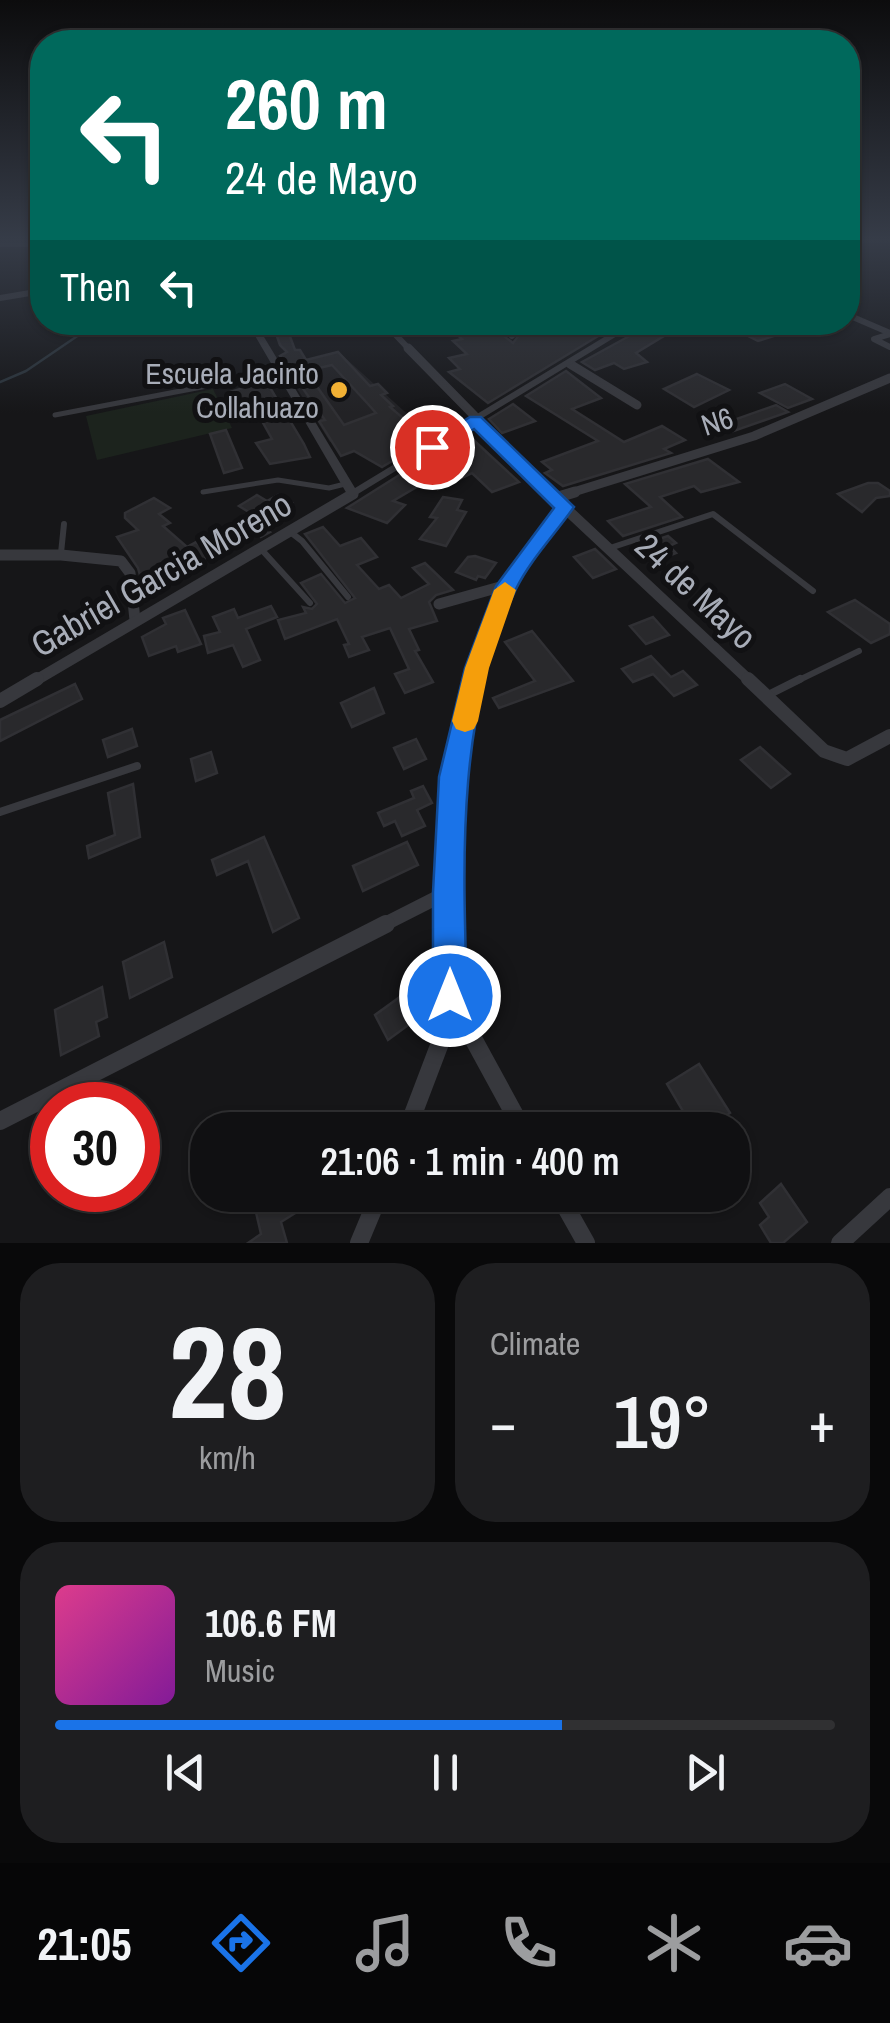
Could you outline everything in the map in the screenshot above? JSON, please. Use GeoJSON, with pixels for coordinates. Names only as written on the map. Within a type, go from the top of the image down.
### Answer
{"type":"FeatureCollection","features":[{"type":"Feature","properties":{"kind":"street"},"geometry":{"type":"LineString","coordinates":[[860,320],[890,334]]}},
{"type":"Feature","properties":{"kind":"street"},"geometry":{"type":"LineString","coordinates":[[890,334],[874,340],[890,347]]}},
{"type":"Feature","properties":{"kind":"street"},"geometry":{"type":"LineString","coordinates":[[259,335],[350,491]]}},
{"type":"Feature","properties":{"kind":"street","name":"24 de Mayo"},"geometry":{"type":"LineString","coordinates":[[397,335],[476,421],[560,503],[824,751],[840,758],[854,757],[890,736]]}},
{"type":"Feature","properties":{"kind":"street","name":"Gabriel Garcia Moreno"},"geometry":{"type":"LineString","coordinates":[[0,701],[616,335]]}},
{"type":"Feature","properties":{"kind":"street"},"geometry":{"type":"LineString","coordinates":[[570,364],[638,405]]}},
{"type":"Feature","properties":{"kind":"street","name":"N6"},"geometry":{"type":"LineString","coordinates":[[560,503],[754,436],[890,378]]}},
{"type":"Feature","properties":{"kind":"street"},"geometry":{"type":"LineString","coordinates":[[414,1112],[445,1030],[450,996],[448,892],[453,777],[477,668],[507,586],[560,503]]}},
{"type":"Feature","properties":{"kind":"street"},"geometry":{"type":"LineString","coordinates":[[0,554],[103,557],[127,566],[135,620]]}},
{"type":"Feature","properties":{"kind":"street"},"geometry":{"type":"LineString","coordinates":[[439,604],[507,586]]}},
{"type":"Feature","properties":{"kind":"street"},"geometry":{"type":"LineString","coordinates":[[0,1121],[448,892]]}},
{"type":"Feature","properties":{"kind":"street"},"geometry":{"type":"LineString","coordinates":[[450,996],[513,1112]]}},
{"type":"Feature","properties":{"kind":"street"},"geometry":{"type":"LineString","coordinates":[[840,1243],[890,1197]]}},
{"type":"Feature","properties":{"kind":"street"},"geometry":{"type":"LineString","coordinates":[[359,1243],[373,1212]]}},
{"type":"Feature","properties":{"kind":"street"},"geometry":{"type":"LineString","coordinates":[[569,1212],[586,1243]]}},
{"type":"Feature","properties":{"kind":"lane"},"geometry":{"type":"LineString","coordinates":[[55,415],[280,372]]}},
{"type":"Feature","properties":{"kind":"lane"},"geometry":{"type":"LineString","coordinates":[[202,492],[278,480],[350,491]]}},
{"type":"Feature","properties":{"kind":"lane"},"geometry":{"type":"LineString","coordinates":[[610,548],[705,514],[718,515],[814,591]]}},
{"type":"Feature","properties":{"kind":"lane"},"geometry":{"type":"LineString","coordinates":[[61,555],[64,524]]}},
{"type":"Feature","properties":{"kind":"lane"},"geometry":{"type":"LineString","coordinates":[[289,531],[302,540],[348,597]]}},
{"type":"Feature","properties":{"kind":"lane"},"geometry":{"type":"LineString","coordinates":[[260,548],[310,603]]}},
{"type":"Feature","properties":{"kind":"lane"},"geometry":{"type":"LineString","coordinates":[[766,696],[858,651]]}},
{"type":"Feature","properties":{"kind":"lane"},"geometry":{"type":"LineString","coordinates":[[0,812],[137,766]]}},
{"type":"Feature","properties":{"kind":"shaded area","name":"Escuela Jacinto Collahuazo"},"geometry":{"type":"Polygon","coordinates":[[[342,355],[404,411],[433,430],[413,440],[382,421],[330,442],[285,369],[342,355]]]}},
{"type":"Feature","properties":{"kind":"shaded area"},"geometry":{"type":"Polygon","coordinates":[[[213,389],[232,428],[97,460],[86,416],[213,389]]]}},
{"type":"Feature","properties":{"kind":"building"},"geometry":{"type":"Polygon","coordinates":[[[277,335],[289,335],[295,350],[300,350],[306,360],[338,352],[370,386],[378,384],[387,393],[381,395],[412,426],[438,413],[457,422],[382,467],[354,451],[341,456],[319,421],[325,420],[280,356],[287,352],[277,335]],[[332,365],[306,371],[344,425],[376,413],[332,365]]]}},
{"type":"Feature","properties":{"kind":"building"},"geometry":{"type":"Polygon","coordinates":[[[458,335],[503,335],[513,343],[519,335],[600,335],[488,403],[449,372],[460,369],[449,358],[467,354],[453,341],[462,339],[458,335]]]}},
{"type":"Feature","properties":{"kind":"building"},"geometry":{"type":"Polygon","coordinates":[[[631,335],[666,335],[636,353],[647,362],[624,369],[614,363],[595,370],[582,362],[631,335]]]}},
{"type":"Feature","properties":{"kind":"building"},"geometry":{"type":"Polygon","coordinates":[[[746,335],[777,335],[758,341],[746,335]]]}},
{"type":"Feature","properties":{"kind":"building"},"geometry":{"type":"Polygon","coordinates":[[[566,371],[601,398],[572,409],[624,442],[662,426],[685,440],[664,449],[671,453],[563,486],[545,473],[552,470],[542,462],[598,441],[526,396],[566,371]]]}},
{"type":"Feature","properties":{"kind":"building"},"geometry":{"type":"Polygon","coordinates":[[[697,374],[729,390],[694,407],[664,389],[697,374]]]}},
{"type":"Feature","properties":{"kind":"building"},"geometry":{"type":"Polygon","coordinates":[[[266,381],[310,457],[270,464],[256,443],[272,439],[258,414],[243,417],[230,392],[266,381]]]}},
{"type":"Feature","properties":{"kind":"building"},"geometry":{"type":"Polygon","coordinates":[[[785,384],[812,399],[788,408],[760,393],[785,384]]]}},
{"type":"Feature","properties":{"kind":"building"},"geometry":{"type":"Polygon","coordinates":[[[513,404],[535,421],[502,433],[489,419],[513,404]]]}},
{"type":"Feature","properties":{"kind":"building"},"geometry":{"type":"Polygon","coordinates":[[[776,405],[788,412],[731,432],[728,422],[776,405]]]}},
{"type":"Feature","properties":{"kind":"building"},"geometry":{"type":"Polygon","coordinates":[[[226,430],[242,468],[224,473],[210,434],[226,430]]]}},
{"type":"Feature","properties":{"kind":"building"},"geometry":{"type":"Polygon","coordinates":[[[466,433],[519,482],[492,492],[472,473],[440,488],[454,465],[393,501],[405,505],[387,523],[347,508],[466,433]]]}},
{"type":"Feature","properties":{"kind":"building"},"geometry":{"type":"Polygon","coordinates":[[[708,459],[739,482],[701,492],[694,486],[660,497],[682,517],[623,536],[608,521],[651,507],[625,484],[708,459]]]}},
{"type":"Feature","properties":{"kind":"building"},"geometry":{"type":"Polygon","coordinates":[[[878,483],[890,491],[890,496],[876,498],[862,512],[838,494],[878,483]]]}},
{"type":"Feature","properties":{"kind":"building"},"geometry":{"type":"Polygon","coordinates":[[[257,495],[267,501],[278,495],[292,503],[263,526],[259,524],[270,532],[261,537],[247,519],[252,514],[239,506],[257,495]]]}},
{"type":"Feature","properties":{"kind":"building"},"geometry":{"type":"Polygon","coordinates":[[[443,497],[462,500],[457,510],[466,512],[446,546],[420,539],[437,518],[430,517],[443,497]]]}},
{"type":"Feature","properties":{"kind":"building"},"geometry":{"type":"Polygon","coordinates":[[[154,498],[170,508],[159,514],[170,523],[163,526],[187,547],[196,542],[210,555],[169,583],[145,593],[138,568],[117,537],[138,530],[125,518],[125,513],[154,498]]]}},
{"type":"Feature","properties":{"kind":"building"},"geometry":{"type":"Polygon","coordinates":[[[323,527],[340,546],[361,538],[377,557],[357,565],[379,589],[389,585],[401,598],[429,584],[413,568],[425,563],[453,590],[436,595],[429,602],[437,621],[409,629],[419,650],[415,651],[433,682],[405,693],[395,674],[409,669],[390,628],[362,637],[369,650],[349,657],[344,645],[349,644],[337,619],[285,639],[278,620],[306,613],[303,607],[312,609],[317,604],[301,583],[321,574],[345,603],[355,598],[305,534],[323,527]]]}},
{"type":"Feature","properties":{"kind":"building"},"geometry":{"type":"Polygon","coordinates":[[[668,536],[676,543],[669,546],[676,553],[651,563],[635,547],[668,536]]]}},
{"type":"Feature","properties":{"kind":"building"},"geometry":{"type":"Polygon","coordinates":[[[595,549],[616,569],[593,578],[574,557],[595,549]]]}},
{"type":"Feature","properties":{"kind":"building"},"geometry":{"type":"Polygon","coordinates":[[[468,557],[496,563],[485,578],[478,576],[476,580],[456,572],[468,557]]]}},
{"type":"Feature","properties":{"kind":"building"},"geometry":{"type":"Polygon","coordinates":[[[855,600],[890,624],[890,634],[871,643],[828,612],[855,600]]]}},
{"type":"Feature","properties":{"kind":"building"},"geometry":{"type":"Polygon","coordinates":[[[271,606],[277,617],[246,629],[260,660],[243,667],[233,645],[208,653],[204,636],[220,632],[213,617],[234,609],[238,618],[271,606]]]}},
{"type":"Feature","properties":{"kind":"building"},"geometry":{"type":"Polygon","coordinates":[[[185,610],[201,644],[178,652],[176,646],[149,656],[142,637],[166,624],[163,618],[185,610]]]}},
{"type":"Feature","properties":{"kind":"building"},"geometry":{"type":"Polygon","coordinates":[[[653,617],[669,635],[646,644],[630,626],[653,617]]]}},
{"type":"Feature","properties":{"kind":"building"},"geometry":{"type":"Polygon","coordinates":[[[532,631],[573,681],[499,708],[493,698],[535,681],[505,642],[532,631]]]}},
{"type":"Feature","properties":{"kind":"building"},"geometry":{"type":"Polygon","coordinates":[[[651,656],[671,677],[683,671],[697,685],[674,696],[653,674],[633,682],[622,669],[651,656]]]}},
{"type":"Feature","properties":{"kind":"building"},"geometry":{"type":"Polygon","coordinates":[[[75,684],[82,699],[0,741],[0,720],[75,684]]]}},
{"type":"Feature","properties":{"kind":"building"},"geometry":{"type":"Polygon","coordinates":[[[374,688],[384,713],[352,727],[341,703],[374,688]]]}},
{"type":"Feature","properties":{"kind":"building"},"geometry":{"type":"Polygon","coordinates":[[[132,729],[137,746],[108,757],[103,740],[132,729]]]}},
{"type":"Feature","properties":{"kind":"building"},"geometry":{"type":"Polygon","coordinates":[[[416,739],[426,759],[404,769],[394,748],[416,739]]]}},
{"type":"Feature","properties":{"kind":"building"},"geometry":{"type":"Polygon","coordinates":[[[760,747],[790,774],[771,788],[741,760],[760,747]]]}},
{"type":"Feature","properties":{"kind":"building"},"geometry":{"type":"Polygon","coordinates":[[[211,752],[217,773],[196,781],[191,759],[211,752]]]}},
{"type":"Feature","properties":{"kind":"building"},"geometry":{"type":"Polygon","coordinates":[[[133,784],[140,837],[89,858],[87,846],[115,835],[108,793],[133,784]]]}},
{"type":"Feature","properties":{"kind":"building"},"geometry":{"type":"Polygon","coordinates":[[[423,786],[432,803],[417,810],[425,826],[402,836],[395,821],[384,826],[378,813],[414,798],[411,791],[423,786]]]}},
{"type":"Feature","properties":{"kind":"building"},"geometry":{"type":"Polygon","coordinates":[[[264,837],[299,918],[273,932],[248,861],[217,875],[212,860],[264,837]]]}},
{"type":"Feature","properties":{"kind":"building"},"geometry":{"type":"Polygon","coordinates":[[[407,842],[418,865],[363,891],[353,866],[407,842]]]}},
{"type":"Feature","properties":{"kind":"building"},"geometry":{"type":"Polygon","coordinates":[[[164,942],[172,977],[130,998],[123,962],[164,942]]]}},
{"type":"Feature","properties":{"kind":"building"},"geometry":{"type":"Polygon","coordinates":[[[419,983],[426,995],[419,1000],[426,1012],[388,1040],[375,1015],[419,983]]]}},
{"type":"Feature","properties":{"kind":"building"},"geometry":{"type":"Polygon","coordinates":[[[102,987],[107,1017],[96,1022],[99,1036],[61,1055],[55,1010],[102,987]]]}},
{"type":"Feature","properties":{"kind":"building"},"geometry":{"type":"Polygon","coordinates":[[[699,1064],[729,1112],[683,1112],[667,1084],[699,1064]]]}},
{"type":"Feature","properties":{"kind":"building"},"geometry":{"type":"Polygon","coordinates":[[[781,1184],[807,1222],[783,1243],[771,1243],[760,1225],[769,1217],[760,1203],[781,1184]]]}},
{"type":"Feature","properties":{"kind":"building"},"geometry":{"type":"Polygon","coordinates":[[[256,1212],[297,1212],[281,1222],[287,1243],[248,1243],[261,1234],[256,1212]]]}},
{"type":"Feature","properties":{"kind":"waterway"},"geometry":{"type":"LineString","coordinates":[[0,382],[26,371],[79,335]]}},
{"type":"Feature","properties":{"kind":"slow traffic"},"geometry":{"type":"LineString","coordinates":[[465,721],[477,668],[505,590]]}},
{"type":"Feature","properties":{"kind":"place","name":"Escuela Jacinto Collahuazo"},"geometry":{"type":"Point","coordinates":[339,390]}},
{"type":"Feature","properties":{"kind":"route"},"geometry":{"type":"LineString","coordinates":[[432,447],[476,421],[564,507],[507,586],[477,668],[453,777],[448,892],[450,996]]}}]}
